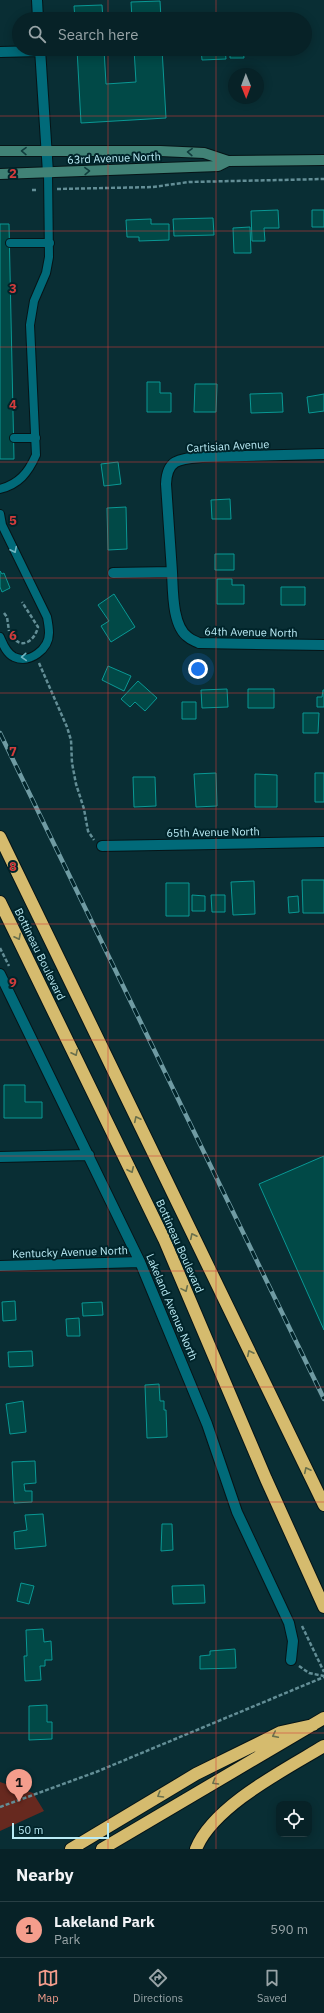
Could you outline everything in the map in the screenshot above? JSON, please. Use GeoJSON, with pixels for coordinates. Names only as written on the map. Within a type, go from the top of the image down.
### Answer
{"type":"FeatureCollection","features":[{"type":"Feature","properties":{"kind":"highway","name":"Bottineau Boulevard"},"geometry":{"type":"LineString","coordinates":[[0,837],[324,1505]]}},
{"type":"Feature","properties":{"kind":"highway","name":"Bottineau Boulevard"},"geometry":{"type":"LineString","coordinates":[[0,902],[164,1239],[266,1479],[324,1607]]}},
{"type":"Feature","properties":{"kind":"highway"},"geometry":{"type":"LineString","coordinates":[[102,1849],[324,1718]]}},
{"type":"Feature","properties":{"kind":"highway"},"geometry":{"type":"LineString","coordinates":[[71,1849],[196,1774],[281,1732],[313,1725]]}},
{"type":"Feature","properties":{"kind":"highway"},"geometry":{"type":"LineString","coordinates":[[196,1849],[199,1840],[245,1794],[324,1746]]}},
{"type":"Feature","properties":{"kind":"street"},"geometry":{"type":"LineString","coordinates":[[37,0],[38,12]]}},
{"type":"Feature","properties":{"kind":"street"},"geometry":{"type":"LineString","coordinates":[[0,52],[12,51]]}},
{"type":"Feature","properties":{"kind":"street"},"geometry":{"type":"LineString","coordinates":[[40,56],[48,173]]}},
{"type":"Feature","properties":{"kind":"street","name":"63rd Avenue North"},"geometry":{"type":"LineString","coordinates":[[0,151],[160,151],[204,153],[228,161],[324,160]]}},
{"type":"Feature","properties":{"kind":"street","name":"63rd Avenue North"},"geometry":{"type":"LineString","coordinates":[[0,174],[218,166],[228,161]]}},
{"type":"Feature","properties":{"kind":"street","name":"Cartisian Avenue"},"geometry":{"type":"LineString","coordinates":[[172,572],[166,484],[167,472],[171,465],[186,458],[324,454]]}},
{"type":"Feature","properties":{"kind":"street"},"geometry":{"type":"LineString","coordinates":[[113,573],[172,572]]}},
{"type":"Feature","properties":{"kind":"street","name":"64th Avenue North"},"geometry":{"type":"LineString","coordinates":[[172,572],[176,616],[180,628],[187,637],[199,643],[324,645]]}},
{"type":"Feature","properties":{"kind":"street","name":"65th Avenue North"},"geometry":{"type":"LineString","coordinates":[[102,846],[324,842]]}},
{"type":"Feature","properties":{"kind":"street","name":"Lakeland Avenue North"},"geometry":{"type":"LineString","coordinates":[[0,974],[140,1262],[205,1417],[237,1512],[289,1623],[293,1641],[290,1660]]}},
{"type":"Feature","properties":{"kind":"street"},"geometry":{"type":"LineString","coordinates":[[0,1157],[89,1155]]}},
{"type":"Feature","properties":{"kind":"street","name":"Kentucky Avenue North"},"geometry":{"type":"LineString","coordinates":[[0,1266],[140,1262]]}},
{"type":"Feature","properties":{"kind":"lane"},"geometry":{"type":"LineString","coordinates":[[0,490],[10,487],[29,470],[36,455],[30,325],[34,301],[46,273],[50,243],[48,173]]}},
{"type":"Feature","properties":{"kind":"lane"},"geometry":{"type":"LineString","coordinates":[[10,243],[50,243]]}},
{"type":"Feature","properties":{"kind":"lane"},"geometry":{"type":"LineString","coordinates":[[14,438],[36,438]]}},
{"type":"Feature","properties":{"kind":"lane"},"geometry":{"type":"LineString","coordinates":[[0,514],[2,525],[47,617],[49,633],[46,646],[35,655],[24,658],[14,657],[6,650],[0,637]]}},
{"type":"Feature","properties":{"kind":"path"},"geometry":{"type":"LineString","coordinates":[[32,190],[153,187],[189,182],[324,179]]}},
{"type":"Feature","properties":{"kind":"path"},"geometry":{"type":"LineString","coordinates":[[4,612],[7,617],[10,633],[14,639],[23,643],[30,642],[36,634],[38,627],[22,602]]}},
{"type":"Feature","properties":{"kind":"path"},"geometry":{"type":"LineString","coordinates":[[35,655],[67,727],[71,740],[72,763],[88,831],[92,839],[102,846]]}},
{"type":"Feature","properties":{"kind":"path"},"geometry":{"type":"LineString","coordinates":[[290,1660],[309,1673],[324,1677]]}},
{"type":"Feature","properties":{"kind":"path"},"geometry":{"type":"LineString","coordinates":[[0,1807],[96,1772],[324,1677]]}},
{"type":"Feature","properties":{"kind":"shaded area"},"geometry":{"type":"Polygon","coordinates":[[[0,1782],[33,1793],[44,1811],[0,1831],[0,1782]]]}},
{"type":"Feature","properties":{"kind":"building"},"geometry":{"type":"Polygon","coordinates":[[[160,1],[161,12],[132,12],[131,2],[160,1]]]}},
{"type":"Feature","properties":{"kind":"building"},"geometry":{"type":"Polygon","coordinates":[[[102,5],[102,12],[74,12],[74,6],[102,5]]]}},
{"type":"Feature","properties":{"kind":"building"},"geometry":{"type":"Polygon","coordinates":[[[77,56],[104,56],[106,84],[136,82],[134,56],[162,56],[166,118],[81,123],[77,56]]]}},
{"type":"Feature","properties":{"kind":"building"},"geometry":{"type":"Polygon","coordinates":[[[202,56],[226,56],[226,59],[202,60],[202,56]]]}},
{"type":"Feature","properties":{"kind":"building"},"geometry":{"type":"Polygon","coordinates":[[[230,56],[244,56],[244,58],[230,58],[230,56]]]}},
{"type":"Feature","properties":{"kind":"building"},"geometry":{"type":"Polygon","coordinates":[[[278,210],[279,228],[264,228],[265,241],[252,241],[251,211],[278,210]]]}},
{"type":"Feature","properties":{"kind":"building"},"geometry":{"type":"Polygon","coordinates":[[[312,210],[324,210],[324,227],[312,227],[312,210]]]}},
{"type":"Feature","properties":{"kind":"building"},"geometry":{"type":"Polygon","coordinates":[[[213,218],[214,235],[174,236],[173,219],[213,218]]]}},
{"type":"Feature","properties":{"kind":"building"},"geometry":{"type":"Polygon","coordinates":[[[151,219],[151,224],[169,224],[169,240],[139,241],[139,237],[127,237],[126,220],[151,219]]]}},
{"type":"Feature","properties":{"kind":"building"},"geometry":{"type":"Polygon","coordinates":[[[0,224],[9,224],[14,459],[0,459],[0,224]]]}},
{"type":"Feature","properties":{"kind":"building"},"geometry":{"type":"Polygon","coordinates":[[[250,227],[251,253],[234,253],[233,228],[250,227]]]}},
{"type":"Feature","properties":{"kind":"building"},"geometry":{"type":"Polygon","coordinates":[[[147,382],[160,382],[160,393],[171,393],[171,412],[147,412],[147,382]]]}},
{"type":"Feature","properties":{"kind":"building"},"geometry":{"type":"Polygon","coordinates":[[[195,384],[217,384],[216,412],[194,412],[195,384]]]}},
{"type":"Feature","properties":{"kind":"building"},"geometry":{"type":"Polygon","coordinates":[[[282,393],[283,412],[251,413],[250,394],[282,393]]]}},
{"type":"Feature","properties":{"kind":"building"},"geometry":{"type":"Polygon","coordinates":[[[324,394],[324,411],[309,413],[307,397],[324,394]]]}},
{"type":"Feature","properties":{"kind":"building"},"geometry":{"type":"Polygon","coordinates":[[[118,462],[121,484],[104,486],[101,464],[118,462]]]}},
{"type":"Feature","properties":{"kind":"building"},"geometry":{"type":"Polygon","coordinates":[[[230,499],[231,519],[212,519],[211,500],[230,499]]]}},
{"type":"Feature","properties":{"kind":"building"},"geometry":{"type":"Polygon","coordinates":[[[126,507],[127,549],[108,550],[107,508],[126,507]]]}},
{"type":"Feature","properties":{"kind":"building"},"geometry":{"type":"Polygon","coordinates":[[[215,554],[234,554],[234,570],[215,570],[215,554]]]}},
{"type":"Feature","properties":{"kind":"building"},"geometry":{"type":"Polygon","coordinates":[[[0,571],[2,574],[4,573],[10,588],[2,592],[0,587],[0,571]]]}},
{"type":"Feature","properties":{"kind":"building"},"geometry":{"type":"Polygon","coordinates":[[[217,579],[232,579],[232,585],[244,585],[244,604],[217,604],[217,579]]]}},
{"type":"Feature","properties":{"kind":"building"},"geometry":{"type":"Polygon","coordinates":[[[281,587],[305,587],[305,605],[281,605],[281,587]]]}},
{"type":"Feature","properties":{"kind":"building"},"geometry":{"type":"Polygon","coordinates":[[[114,594],[135,627],[111,642],[101,626],[109,621],[98,605],[114,594]]]}},
{"type":"Feature","properties":{"kind":"building"},"geometry":{"type":"Polygon","coordinates":[[[108,666],[131,676],[124,691],[102,680],[108,666]]]}},
{"type":"Feature","properties":{"kind":"building"},"geometry":{"type":"Polygon","coordinates":[[[138,681],[157,698],[145,711],[135,702],[130,707],[121,699],[138,681]]]}},
{"type":"Feature","properties":{"kind":"building"},"geometry":{"type":"Polygon","coordinates":[[[227,689],[228,707],[202,708],[201,690],[227,689]]]}},
{"type":"Feature","properties":{"kind":"building"},"geometry":{"type":"Polygon","coordinates":[[[248,689],[274,689],[274,708],[248,708],[248,689]]]}},
{"type":"Feature","properties":{"kind":"building"},"geometry":{"type":"Polygon","coordinates":[[[323,690],[324,707],[317,707],[317,697],[322,697],[323,690]]]}},
{"type":"Feature","properties":{"kind":"building"},"geometry":{"type":"Polygon","coordinates":[[[182,702],[196,702],[196,719],[182,719],[182,702]]]}},
{"type":"Feature","properties":{"kind":"building"},"geometry":{"type":"Polygon","coordinates":[[[303,713],[319,713],[318,733],[303,733],[303,713]]]}},
{"type":"Feature","properties":{"kind":"building"},"geometry":{"type":"Polygon","coordinates":[[[216,773],[217,806],[196,807],[194,774],[216,773]]]}},
{"type":"Feature","properties":{"kind":"building"},"geometry":{"type":"Polygon","coordinates":[[[315,773],[324,773],[324,802],[315,802],[315,773]]]}},
{"type":"Feature","properties":{"kind":"building"},"geometry":{"type":"Polygon","coordinates":[[[255,774],[277,775],[277,807],[255,807],[255,774]]]}},
{"type":"Feature","properties":{"kind":"building"},"geometry":{"type":"Polygon","coordinates":[[[133,777],[155,777],[156,806],[134,807],[133,777]]]}},
{"type":"Feature","properties":{"kind":"building"},"geometry":{"type":"Polygon","coordinates":[[[302,880],[324,880],[324,913],[303,913],[302,880]]]}},
{"type":"Feature","properties":{"kind":"building"},"geometry":{"type":"Polygon","coordinates":[[[254,881],[255,914],[233,915],[231,882],[254,881]]]}},
{"type":"Feature","properties":{"kind":"building"},"geometry":{"type":"Polygon","coordinates":[[[166,883],[189,883],[189,916],[166,916],[166,883]]]}},
{"type":"Feature","properties":{"kind":"building"},"geometry":{"type":"Polygon","coordinates":[[[192,895],[205,896],[205,911],[192,911],[192,895]]]}},
{"type":"Feature","properties":{"kind":"building"},"geometry":{"type":"Polygon","coordinates":[[[211,895],[225,895],[225,912],[212,912],[211,895]]]}},
{"type":"Feature","properties":{"kind":"building"},"geometry":{"type":"Polygon","coordinates":[[[298,896],[299,912],[289,913],[288,897],[298,896]]]}},
{"type":"Feature","properties":{"kind":"building"},"geometry":{"type":"Polygon","coordinates":[[[4,1085],[25,1085],[25,1102],[42,1102],[42,1118],[4,1118],[4,1085]]]}},
{"type":"Feature","properties":{"kind":"building"},"geometry":{"type":"Polygon","coordinates":[[[324,1156],[324,1330],[259,1184],[324,1156]]]}},
{"type":"Feature","properties":{"kind":"building"},"geometry":{"type":"Polygon","coordinates":[[[15,1301],[16,1320],[3,1321],[2,1302],[15,1301]]]}},
{"type":"Feature","properties":{"kind":"building"},"geometry":{"type":"Polygon","coordinates":[[[102,1302],[103,1315],[83,1316],[82,1303],[102,1302]]]}},
{"type":"Feature","properties":{"kind":"building"},"geometry":{"type":"Polygon","coordinates":[[[79,1318],[80,1336],[67,1336],[66,1319],[79,1318]]]}},
{"type":"Feature","properties":{"kind":"building"},"geometry":{"type":"Polygon","coordinates":[[[32,1351],[33,1366],[9,1367],[8,1352],[32,1351]]]}},
{"type":"Feature","properties":{"kind":"building"},"geometry":{"type":"Polygon","coordinates":[[[159,1384],[160,1401],[164,1401],[164,1410],[166,1410],[167,1437],[147,1438],[145,1385],[159,1384]]]}},
{"type":"Feature","properties":{"kind":"building"},"geometry":{"type":"Polygon","coordinates":[[[23,1401],[26,1432],[10,1434],[6,1404],[23,1401]]]}},
{"type":"Feature","properties":{"kind":"building"},"geometry":{"type":"Polygon","coordinates":[[[35,1461],[36,1483],[24,1484],[25,1491],[32,1491],[32,1502],[14,1503],[12,1462],[35,1461]]]}},
{"type":"Feature","properties":{"kind":"building"},"geometry":{"type":"Polygon","coordinates":[[[43,1514],[46,1546],[15,1549],[14,1532],[27,1530],[25,1515],[43,1514]]]}},
{"type":"Feature","properties":{"kind":"building"},"geometry":{"type":"Polygon","coordinates":[[[162,1524],[172,1524],[173,1550],[161,1551],[162,1524]]]}},
{"type":"Feature","properties":{"kind":"building"},"geometry":{"type":"Polygon","coordinates":[[[21,1583],[34,1586],[29,1604],[17,1601],[21,1583]]]}},
{"type":"Feature","properties":{"kind":"building"},"geometry":{"type":"Polygon","coordinates":[[[204,1585],[205,1603],[173,1604],[172,1586],[204,1585]]]}},
{"type":"Feature","properties":{"kind":"building"},"geometry":{"type":"Polygon","coordinates":[[[43,1629],[44,1642],[51,1641],[52,1660],[45,1660],[45,1666],[40,1666],[41,1680],[25,1681],[24,1656],[27,1656],[26,1630],[43,1629]]]}},
{"type":"Feature","properties":{"kind":"building"},"geometry":{"type":"Polygon","coordinates":[[[235,1649],[236,1668],[200,1669],[200,1656],[210,1655],[210,1651],[235,1649]]]}},
{"type":"Feature","properties":{"kind":"building"},"geometry":{"type":"Polygon","coordinates":[[[47,1705],[47,1722],[52,1722],[52,1739],[29,1740],[29,1706],[47,1705]]]}},
{"type":"Feature","properties":{"kind":"railway"},"geometry":{"type":"LineString","coordinates":[[0,733],[324,1399]]}},
{"type":"Feature","properties":{"kind":"place","name":"Lakeland Park"},"geometry":{"type":"Point","coordinates":[19,1802]}}]}
